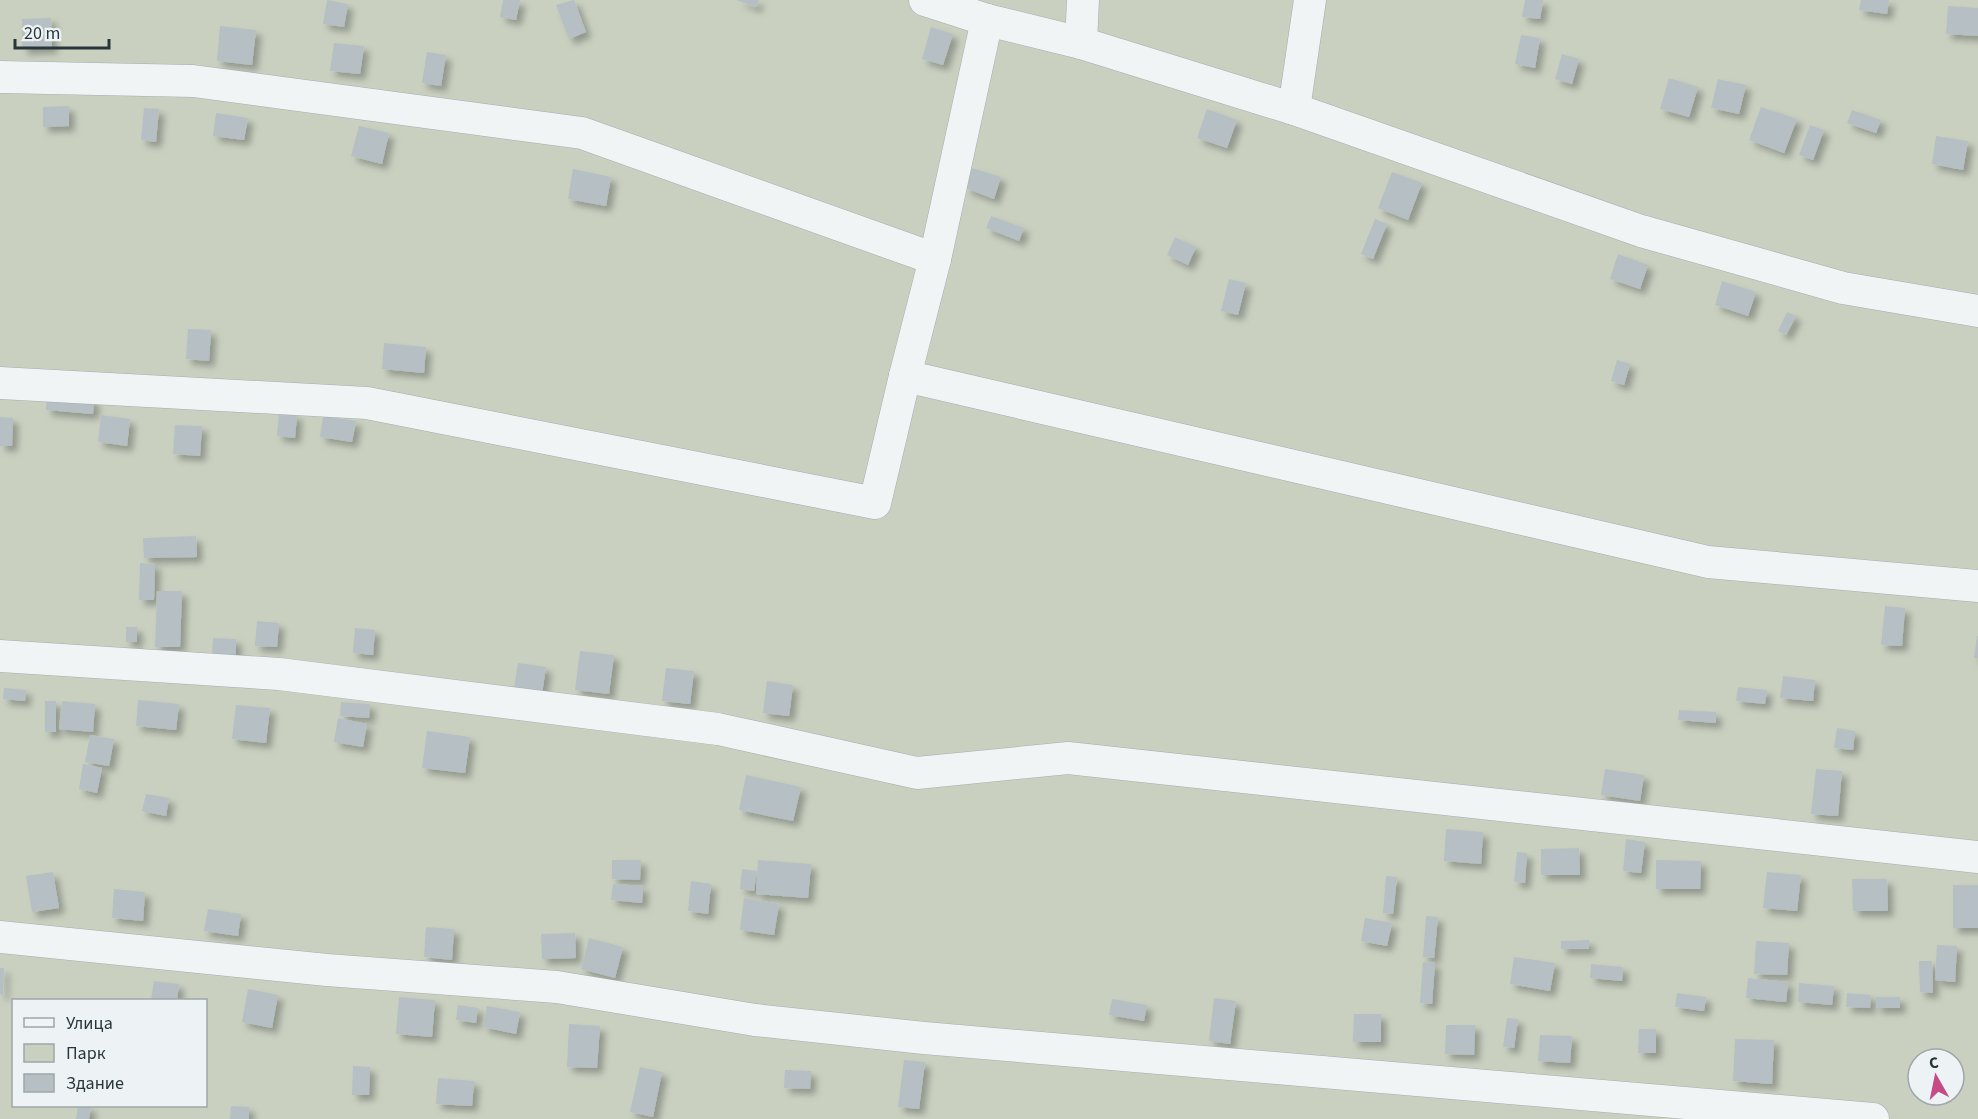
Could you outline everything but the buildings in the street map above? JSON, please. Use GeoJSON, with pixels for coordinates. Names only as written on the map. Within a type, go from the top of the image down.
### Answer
{"type":"FeatureCollection","features":[{"type":"Feature","properties":{"kind":"lane"},"geometry":{"type":"LineString","coordinates":[[925,0],[987,20],[1081,43],[1294,109],[1641,231],[1843,288],[1978,311]]}},
{"type":"Feature","properties":{"kind":"lane"},"geometry":{"type":"LineString","coordinates":[[1081,43],[1083,0]]}},
{"type":"Feature","properties":{"kind":"lane"},"geometry":{"type":"LineString","coordinates":[[1294,109],[1310,0]]}},
{"type":"Feature","properties":{"kind":"lane"},"geometry":{"type":"LineString","coordinates":[[0,382],[368,403],[875,503],[935,259],[987,20]]}},
{"type":"Feature","properties":{"kind":"lane"},"geometry":{"type":"LineString","coordinates":[[0,77],[193,81],[582,133],[935,259]]}},
{"type":"Feature","properties":{"kind":"lane"},"geometry":{"type":"LineString","coordinates":[[905,376],[1708,562],[1978,586]]}},
{"type":"Feature","properties":{"kind":"lane"},"geometry":{"type":"LineString","coordinates":[[0,656],[279,674],[718,729],[918,773],[1068,758],[1978,857]]}},
{"type":"Feature","properties":{"kind":"lane"},"geometry":{"type":"LineString","coordinates":[[0,937],[327,970],[557,987],[755,1020],[924,1038],[1873,1119]]}},
{"type":"Feature","properties":{"kind":"green space"},"geometry":{"type":"Polygon","coordinates":[[[0,0],[1978,0],[1978,1119],[0,1119],[0,0]]]}}]}
